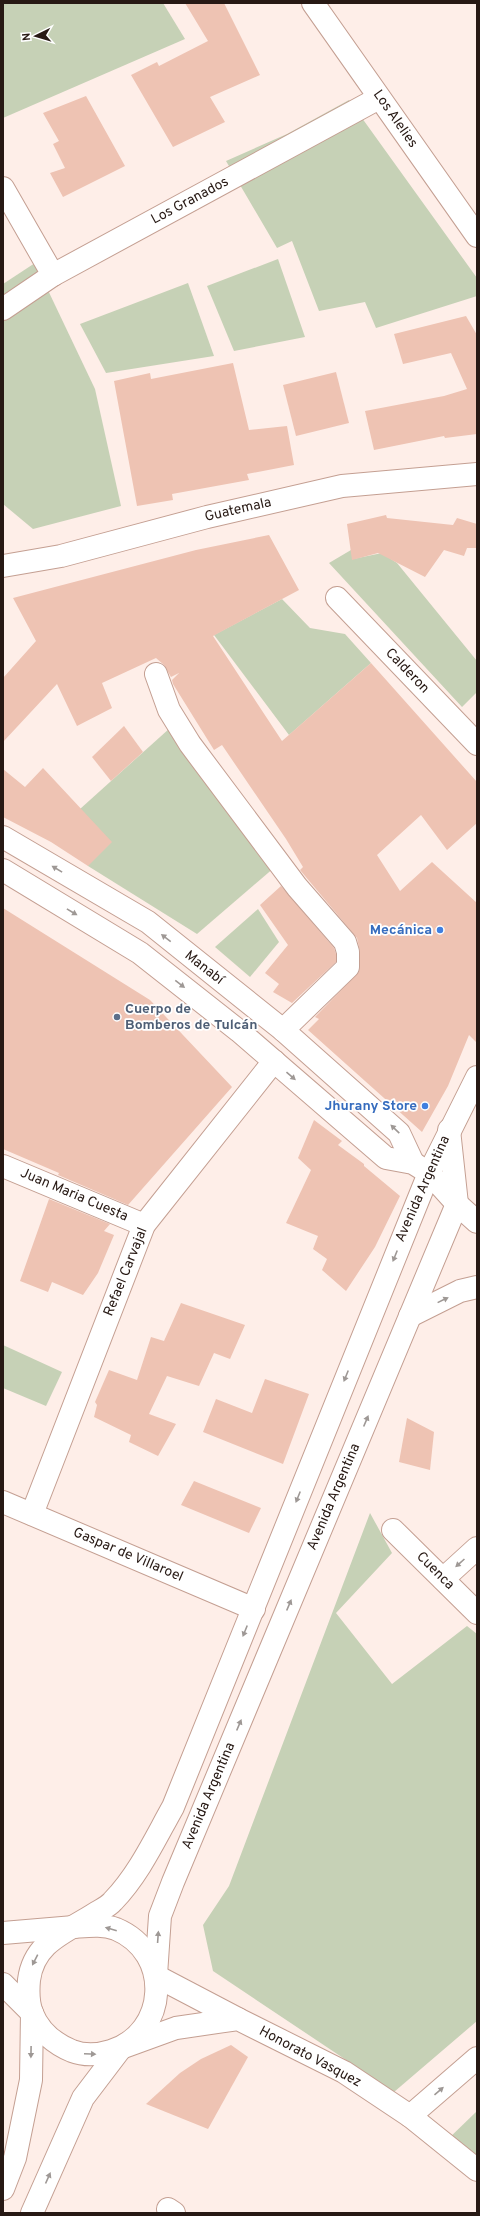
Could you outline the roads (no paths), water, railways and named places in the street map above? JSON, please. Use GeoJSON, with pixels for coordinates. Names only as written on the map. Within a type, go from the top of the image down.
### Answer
{"type":"FeatureCollection","features":[{"type":"Feature","properties":{"kind":"street","name":"Los Alelies"},"geometry":{"type":"LineString","coordinates":[[313,3],[477,236]]}},
{"type":"Feature","properties":{"kind":"street","name":"Los Granados"},"geometry":{"type":"LineString","coordinates":[[3,309],[53,275],[379,98]]}},
{"type":"Feature","properties":{"kind":"street"},"geometry":{"type":"LineString","coordinates":[[3,188],[53,275]]}},
{"type":"Feature","properties":{"kind":"street","name":"Guatemala"},"geometry":{"type":"LineString","coordinates":[[3,566],[61,556],[208,517],[342,486],[477,474]]}},
{"type":"Feature","properties":{"kind":"street","name":"Calderon"},"geometry":{"type":"LineString","coordinates":[[337,598],[477,744]]}},
{"type":"Feature","properties":{"kind":"street"},"geometry":{"type":"LineString","coordinates":[[156,674],[169,710],[190,744],[297,887],[345,942],[348,952],[348,967],[283,1030]]}},
{"type":"Feature","properties":{"kind":"street","name":"Manabí"},"geometry":{"type":"LineString","coordinates":[[3,837],[148,922],[283,1030],[399,1133],[421,1168],[477,1222]]}},
{"type":"Feature","properties":{"kind":"street","name":"Manabí"},"geometry":{"type":"LineString","coordinates":[[3,870],[140,953],[274,1061],[386,1158],[421,1168]]}},
{"type":"Feature","properties":{"kind":"street","name":"Refael Carvajal"},"geometry":{"type":"LineString","coordinates":[[32,1514],[144,1225],[274,1061]]}},
{"type":"Feature","properties":{"kind":"street"},"geometry":{"type":"LineString","coordinates":[[449,1130],[477,1077]]}},
{"type":"Feature","properties":{"kind":"street","name":"Avenida Argentina"},"geometry":{"type":"LineString","coordinates":[[74,1927],[112,1903],[136,1873],[173,1807],[254,1609],[421,1168],[449,1130]]}},
{"type":"Feature","properties":{"kind":"street","name":"Avenida Argentina"},"geometry":{"type":"LineString","coordinates":[[156,1976],[160,1916],[162,1909],[457,1204],[449,1130]]}},
{"type":"Feature","properties":{"kind":"street","name":"Juan Maria Cuesta"},"geometry":{"type":"LineString","coordinates":[[3,1166],[144,1225]]}},
{"type":"Feature","properties":{"kind":"street"},"geometry":{"type":"LineString","coordinates":[[410,1316],[460,1291],[477,1287]]}},
{"type":"Feature","properties":{"kind":"street","name":"Gaspar de Villaroel"},"geometry":{"type":"LineString","coordinates":[[3,1502],[254,1609]]}},
{"type":"Feature","properties":{"kind":"street","name":"Cuenca"},"geometry":{"type":"LineString","coordinates":[[393,1530],[477,1613]]}},
{"type":"Feature","properties":{"kind":"street"},"geometry":{"type":"LineString","coordinates":[[443,1579],[477,1548]]}},
{"type":"Feature","properties":{"kind":"street"},"geometry":{"type":"LineString","coordinates":[[3,1933],[96,1925],[116,1929],[134,1940],[148,1956],[156,1976],[157,1997],[151,2018],[139,2036],[121,2048],[83,2098],[32,2213]]}},
{"type":"Feature","properties":{"kind":"street"},"geometry":{"type":"LineString","coordinates":[[3,2190],[15,2158],[30,2080],[32,2013],[28,1992],[30,1970],[40,1951],[55,1936],[74,1927]]}},
{"type":"Feature","properties":{"kind":"street","name":"Honorato Vasquez"},"geometry":{"type":"LineString","coordinates":[[156,1976],[344,2072],[410,2116],[477,2170]]}},
{"type":"Feature","properties":{"kind":"street"},"geometry":{"type":"LineString","coordinates":[[3,1984],[32,2013],[43,2031],[59,2046],[79,2054],[100,2055],[176,2028],[238,2019]]}},
{"type":"Feature","properties":{"kind":"street"},"geometry":{"type":"LineString","coordinates":[[410,2116],[477,2058]]}},
{"type":"Feature","properties":{"kind":"place","name":"Mecánica"},"geometry":{"type":"Point","coordinates":[440,930]}},
{"type":"Feature","properties":{"kind":"place","name":"Cuerpo de Bomberos de Tulcán"},"geometry":{"type":"Point","coordinates":[117,1017]}},
{"type":"Feature","properties":{"kind":"place","name":"Jhurany Store"},"geometry":{"type":"Point","coordinates":[425,1106]}}]}
